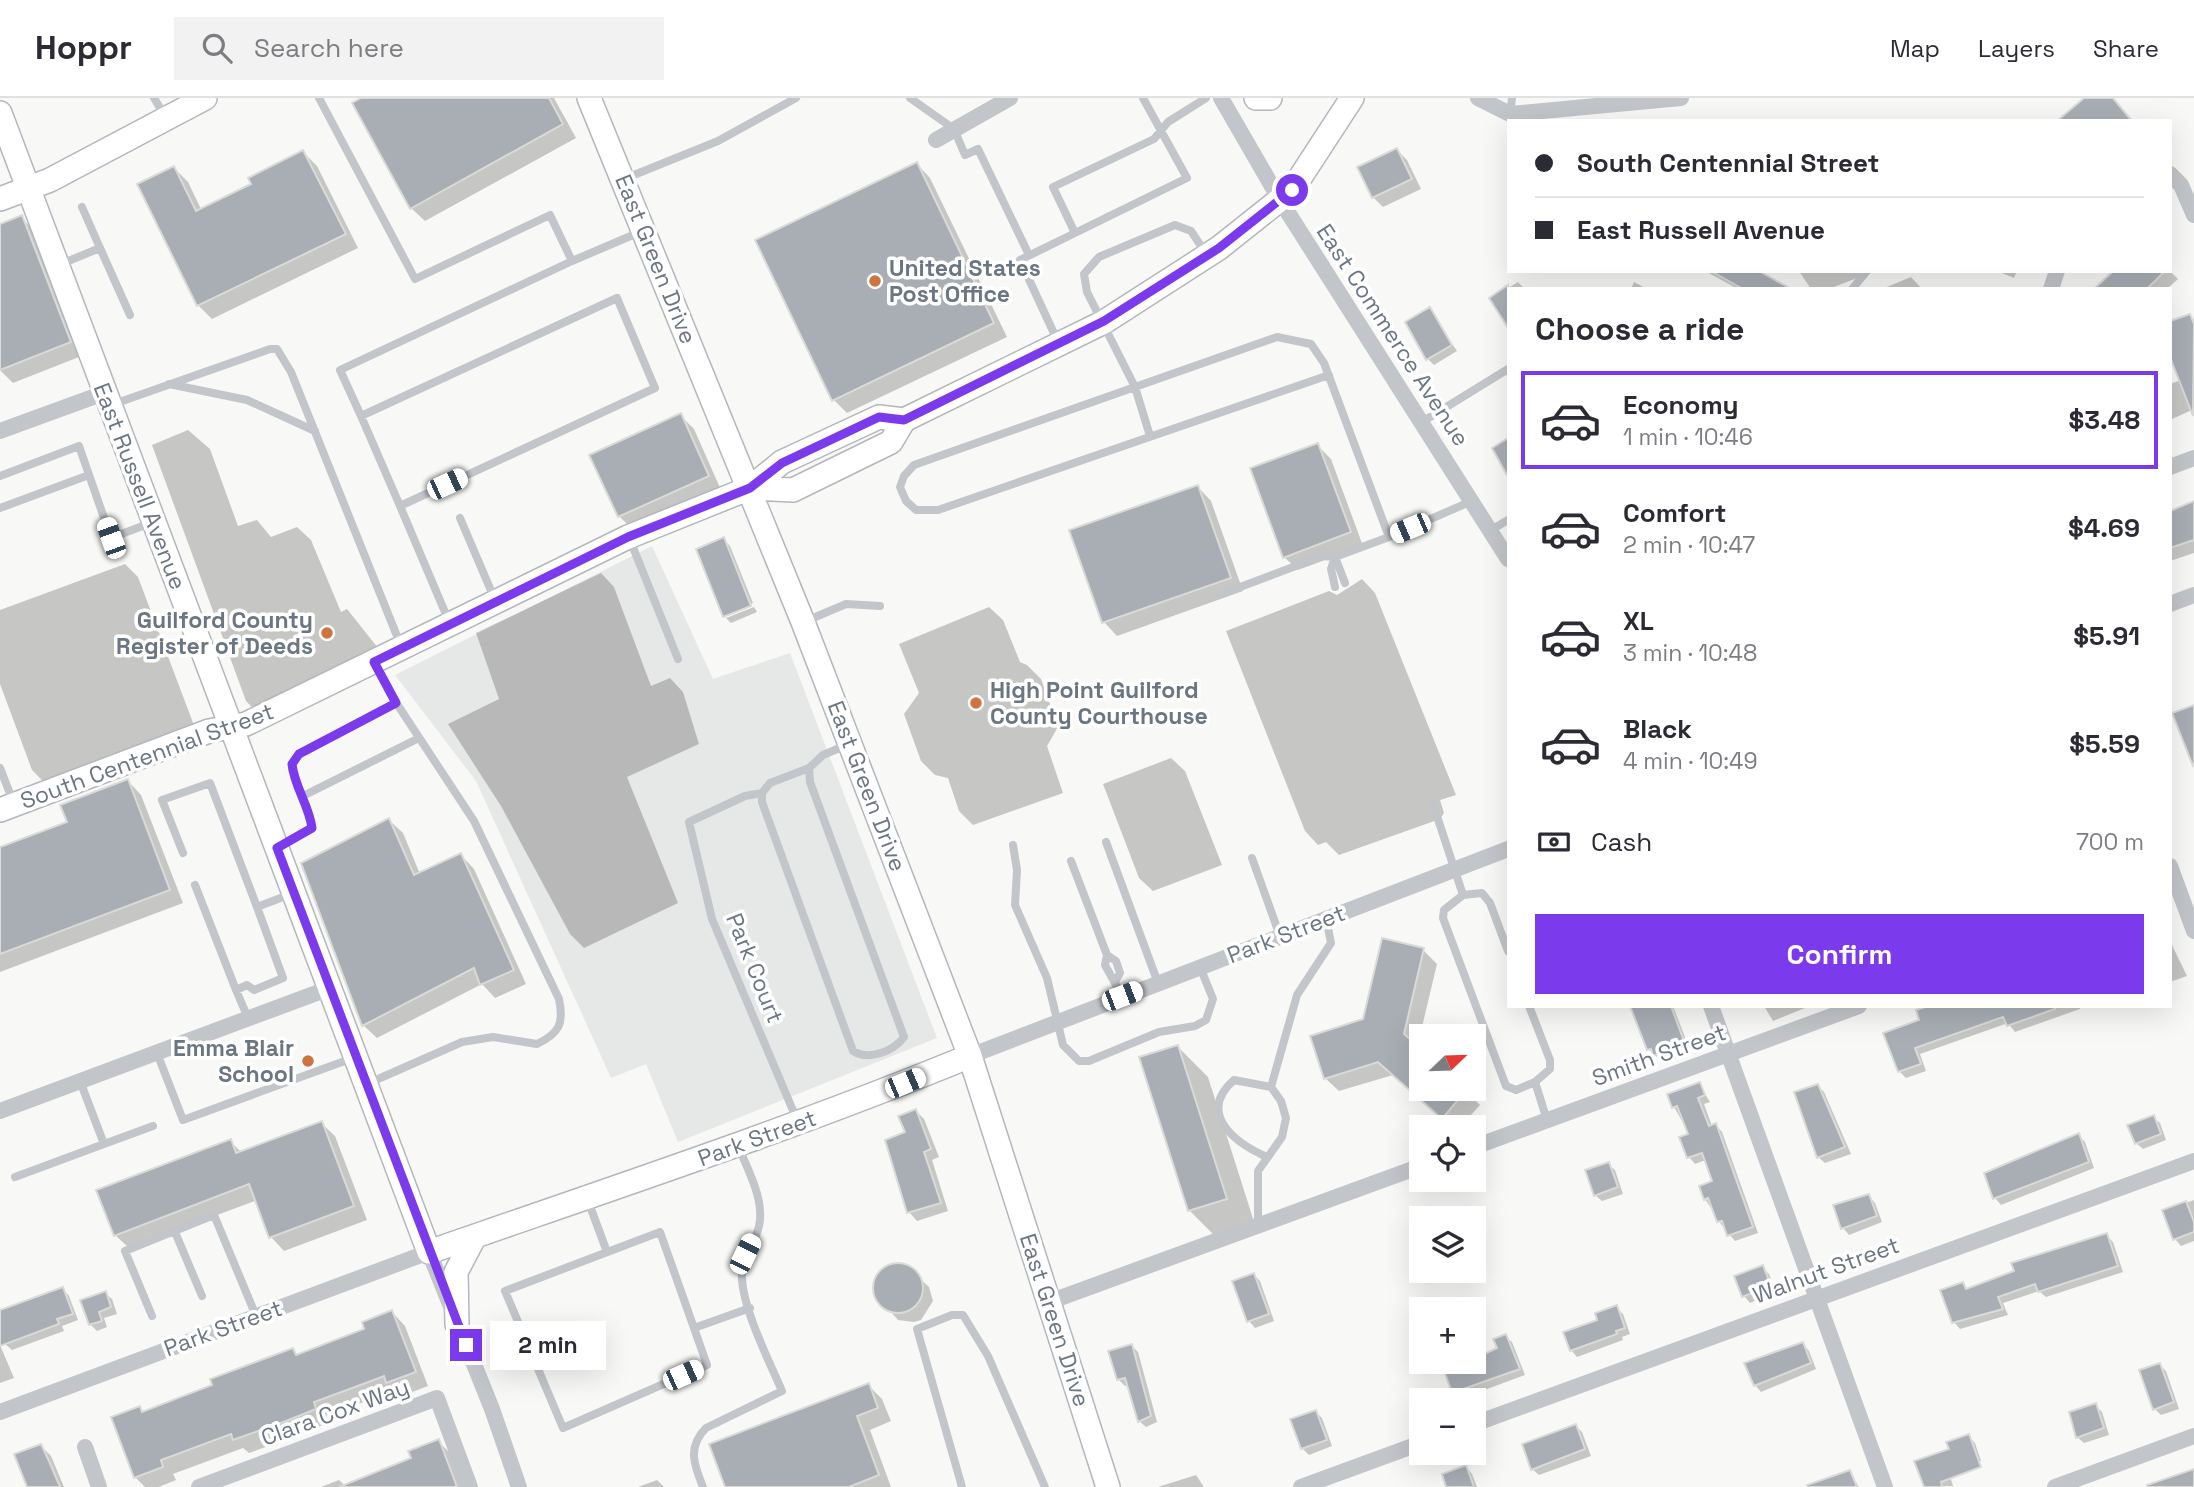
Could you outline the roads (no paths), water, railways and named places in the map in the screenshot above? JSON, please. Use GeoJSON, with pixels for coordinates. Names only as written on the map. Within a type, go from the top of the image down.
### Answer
{"type":"FeatureCollection","features":[{"type":"Feature","properties":{"kind":"main road"},"geometry":{"type":"LineString","coordinates":[[0,199],[30,187],[205,98]]}},
{"type":"Feature","properties":{"kind":"main road","name":"East Green Drive"},"geometry":{"type":"LineString","coordinates":[[589,98],[750,488],[970,1056],[1108,1487]]}},
{"type":"Feature","properties":{"kind":"main road"},"geometry":{"type":"LineString","coordinates":[[1256,98],[1270,98]]}},
{"type":"Feature","properties":{"kind":"main road","name":"South Centennial Street"},"geometry":{"type":"LineString","coordinates":[[7,807],[209,731],[246,724],[628,537],[750,488],[782,463],[879,417],[904,420],[1104,321],[1208,255],[1292,190],[1352,98]]}},
{"type":"Feature","properties":{"kind":"main road","name":"East Russell Avenue"},"geometry":{"type":"LineString","coordinates":[[0,113],[429,1252]]}},
{"type":"Feature","properties":{"kind":"main road","name":"Park Street"},"geometry":{"type":"LineString","coordinates":[[429,1252],[799,1123],[970,1056]]}},
{"type":"Feature","properties":{"kind":"main road"},"geometry":{"type":"LineString","coordinates":[[457,1324],[456,1272],[475,1236]]}},
{"type":"Feature","properties":{"kind":"street"},"geometry":{"type":"LineString","coordinates":[[936,139],[956,133],[1010,98]]}},
{"type":"Feature","properties":{"kind":"street","name":"East Commerce Avenue"},"geometry":{"type":"LineString","coordinates":[[1221,98],[1280,200],[1507,557]]}},
{"type":"Feature","properties":{"kind":"street"},"geometry":{"type":"LineString","coordinates":[[1478,98],[1511,106],[1681,98]]}},
{"type":"Feature","properties":{"kind":"street"},"geometry":{"type":"LineString","coordinates":[[2172,176],[2182,185],[2194,215]]}},
{"type":"Feature","properties":{"kind":"street"},"geometry":{"type":"LineString","coordinates":[[0,431],[106,399]]}},
{"type":"Feature","properties":{"kind":"street"},"geometry":{"type":"LineString","coordinates":[[2172,466],[2194,458]]}},
{"type":"Feature","properties":{"kind":"street"},"geometry":{"type":"LineString","coordinates":[[2172,603],[2194,595]]}},
{"type":"Feature","properties":{"kind":"street","name":"Park Street"},"geometry":{"type":"LineString","coordinates":[[970,1056],[1507,849]]}},
{"type":"Feature","properties":{"kind":"street"},"geometry":{"type":"LineString","coordinates":[[2174,891],[2194,931]]}},
{"type":"Feature","properties":{"kind":"street"},"geometry":{"type":"LineString","coordinates":[[0,1111],[330,988]]}},
{"type":"Feature","properties":{"kind":"street"},"geometry":{"type":"LineString","coordinates":[[1712,1008],[1885,1487]]}},
{"type":"Feature","properties":{"kind":"street","name":"Smith Street"},"geometry":{"type":"LineString","coordinates":[[1486,1142],[1854,1008]]}},
{"type":"Feature","properties":{"kind":"street","name":"Walnut Street"},"geometry":{"type":"LineString","coordinates":[[1486,1420],[2194,1161]]}},
{"type":"Feature","properties":{"kind":"street"},"geometry":{"type":"LineString","coordinates":[[1049,1302],[1409,1170]]}},
{"type":"Feature","properties":{"kind":"street","name":"Park Street"},"geometry":{"type":"LineString","coordinates":[[0,1412],[429,1252]]}},
{"type":"Feature","properties":{"kind":"street","name":"East Russell Avenue"},"geometry":{"type":"LineString","coordinates":[[429,1252],[492,1409],[519,1487]]}},
{"type":"Feature","properties":{"kind":"street","name":"Clara Cox Way"},"geometry":{"type":"LineString","coordinates":[[199,1487],[437,1398],[470,1487]]}},
{"type":"Feature","properties":{"kind":"street"},"geometry":{"type":"LineString","coordinates":[[2055,1487],[2194,1436]]}},
{"type":"Feature","properties":{"kind":"street"},"geometry":{"type":"LineString","coordinates":[[85,1447],[99,1487]]}},
{"type":"Feature","properties":{"kind":"street"},"geometry":{"type":"LineString","coordinates":[[1301,1487],[1409,1447]]}},
{"type":"Feature","properties":{"kind":"lane"},"geometry":{"type":"LineString","coordinates":[[154,98],[166,119]]}},
{"type":"Feature","properties":{"kind":"lane"},"geometry":{"type":"LineString","coordinates":[[319,98],[415,279],[550,215],[572,261]]}},
{"type":"Feature","properties":{"kind":"lane"},"geometry":{"type":"LineString","coordinates":[[624,178],[718,141],[796,98]]}},
{"type":"Feature","properties":{"kind":"lane"},"geometry":{"type":"LineString","coordinates":[[910,98],[956,133],[965,155],[978,149],[1029,255]]}},
{"type":"Feature","properties":{"kind":"lane"},"geometry":{"type":"LineString","coordinates":[[1058,344],[1020,260],[1188,178],[1143,98]]}},
{"type":"Feature","properties":{"kind":"lane"},"geometry":{"type":"LineString","coordinates":[[1074,233],[1053,187],[1154,139],[1168,122],[1206,98]]}},
{"type":"Feature","properties":{"kind":"lane"},"geometry":{"type":"LineString","coordinates":[[82,208],[130,315]]}},
{"type":"Feature","properties":{"kind":"lane"},"geometry":{"type":"LineString","coordinates":[[1150,436],[1135,387],[1087,292],[1084,274],[1099,257],[1175,225],[1191,231],[1208,255]]}},
{"type":"Feature","properties":{"kind":"lane"},"geometry":{"type":"LineString","coordinates":[[450,625],[340,370],[572,261],[645,230]]}},
{"type":"Feature","properties":{"kind":"lane"},"geometry":{"type":"LineString","coordinates":[[58,265],[100,248]]}},
{"type":"Feature","properties":{"kind":"lane"},"geometry":{"type":"LineString","coordinates":[[1854,287],[1865,273]]}},
{"type":"Feature","properties":{"kind":"lane"},"geometry":{"type":"LineString","coordinates":[[360,416],[617,298],[655,388],[400,506]]}},
{"type":"Feature","properties":{"kind":"lane"},"geometry":{"type":"LineString","coordinates":[[1329,375],[932,512],[916,510],[906,501],[900,487],[914,465],[1277,337],[1311,344],[1329,375],[1389,537]]}},
{"type":"Feature","properties":{"kind":"lane"},"geometry":{"type":"LineString","coordinates":[[106,399],[169,384],[270,349],[277,349],[284,355],[402,648]]}},
{"type":"Feature","properties":{"kind":"lane"},"geometry":{"type":"LineString","coordinates":[[1422,422],[1507,370]]}},
{"type":"Feature","properties":{"kind":"lane"},"geometry":{"type":"LineString","coordinates":[[169,384],[247,400],[315,431]]}},
{"type":"Feature","properties":{"kind":"lane"},"geometry":{"type":"LineString","coordinates":[[0,476],[79,446],[111,538],[153,522]]}},
{"type":"Feature","properties":{"kind":"lane"},"geometry":{"type":"LineString","coordinates":[[0,508],[89,475]]}},
{"type":"Feature","properties":{"kind":"lane"},"geometry":{"type":"LineString","coordinates":[[1219,596],[1322,556],[1335,557],[1389,537],[1472,501]]}},
{"type":"Feature","properties":{"kind":"lane"},"geometry":{"type":"LineString","coordinates":[[460,518],[496,602]]}},
{"type":"Feature","properties":{"kind":"lane"},"geometry":{"type":"LineString","coordinates":[[1491,530],[1507,521]]}},
{"type":"Feature","properties":{"kind":"lane"},"geometry":{"type":"LineString","coordinates":[[628,537],[678,659]]}},
{"type":"Feature","properties":{"kind":"lane"},"geometry":{"type":"LineString","coordinates":[[1335,557],[1345,583]]}},
{"type":"Feature","properties":{"kind":"lane"},"geometry":{"type":"LineString","coordinates":[[1335,557],[1331,569],[1335,587]]}},
{"type":"Feature","properties":{"kind":"lane"},"geometry":{"type":"LineString","coordinates":[[803,622],[846,604],[880,606]]}},
{"type":"Feature","properties":{"kind":"lane"},"geometry":{"type":"LineString","coordinates":[[366,1084],[462,1042],[493,1037],[537,1044],[559,1030],[563,1017],[559,999],[474,821],[396,703],[374,662]]}},
{"type":"Feature","properties":{"kind":"lane"},"geometry":{"type":"LineString","coordinates":[[277,848],[312,828],[293,773],[292,764],[299,754],[396,703]]}},
{"type":"Feature","properties":{"kind":"lane"},"geometry":{"type":"LineString","coordinates":[[303,796],[419,738]]}},
{"type":"Feature","properties":{"kind":"lane"},"geometry":{"type":"LineString","coordinates":[[809,768],[810,782],[904,1037],[898,1045],[870,1056],[860,1056],[853,1051],[762,802],[762,793],[770,783],[809,768],[822,755],[851,743]]}},
{"type":"Feature","properties":{"kind":"lane"},"geometry":{"type":"LineString","coordinates":[[0,768],[7,807]]}},
{"type":"Feature","properties":{"kind":"lane"},"geometry":{"type":"LineString","coordinates":[[183,853],[163,800],[210,783],[283,978],[254,990],[247,985],[236,990]]}},
{"type":"Feature","properties":{"kind":"lane","name":"Park Court"},"geometry":{"type":"LineString","coordinates":[[762,793],[744,796],[690,822],[712,919],[799,1123]]}},
{"type":"Feature","properties":{"kind":"lane"},"geometry":{"type":"LineString","coordinates":[[1433,804],[1463,895]]}},
{"type":"Feature","properties":{"kind":"lane"},"geometry":{"type":"LineString","coordinates":[[1106,842],[1158,983]]}},
{"type":"Feature","properties":{"kind":"lane"},"geometry":{"type":"LineString","coordinates":[[1013,845],[1017,870],[1015,905],[1047,978],[1060,1020],[1063,1045],[1079,1061],[1089,1061],[1159,1032],[1195,1026],[1206,1020],[1213,999],[1200,967]]}},
{"type":"Feature","properties":{"kind":"lane"},"geometry":{"type":"LineString","coordinates":[[1252,858],[1280,936]]}},
{"type":"Feature","properties":{"kind":"lane"},"geometry":{"type":"LineString","coordinates":[[1072,861],[1107,955],[1116,961],[1120,973],[1116,980],[1122,996]]}},
{"type":"Feature","properties":{"kind":"lane"},"geometry":{"type":"LineString","coordinates":[[195,885],[248,1018]]}},
{"type":"Feature","properties":{"kind":"lane"},"geometry":{"type":"LineString","coordinates":[[257,907],[294,893]]}},
{"type":"Feature","properties":{"kind":"lane"},"geometry":{"type":"LineString","coordinates":[[1507,948],[1490,903],[1482,893],[1463,895],[1444,910],[1443,918],[1506,1086],[1516,1090],[1535,1082],[1550,1069],[1550,1060],[1531,1008]]}},
{"type":"Feature","properties":{"kind":"lane"},"geometry":{"type":"LineString","coordinates":[[1271,1087],[1297,995],[1331,943],[1326,918]]}},
{"type":"Feature","properties":{"kind":"lane"},"geometry":{"type":"LineString","coordinates":[[157,1052],[183,1120],[356,1057]]}},
{"type":"Feature","properties":{"kind":"lane"},"geometry":{"type":"LineString","coordinates":[[1258,1225],[1258,1171],[1282,1137],[1286,1118],[1281,1101],[1271,1087],[1251,1081],[1234,1080],[1221,1091],[1218,1108],[1230,1135],[1267,1157]]}},
{"type":"Feature","properties":{"kind":"lane"},"geometry":{"type":"LineString","coordinates":[[80,1081],[104,1144]]}},
{"type":"Feature","properties":{"kind":"lane"},"geometry":{"type":"LineString","coordinates":[[1535,1082],[1546,1120]]}},
{"type":"Feature","properties":{"kind":"lane"},"geometry":{"type":"LineString","coordinates":[[15,1177],[153,1126]]}},
{"type":"Feature","properties":{"kind":"lane"},"geometry":{"type":"LineString","coordinates":[[703,1487],[692,1449],[698,1436],[706,1428],[782,1391],[750,1308],[742,1279],[745,1254],[759,1226],[756,1193],[738,1145]]}},
{"type":"Feature","properties":{"kind":"lane"},"geometry":{"type":"LineString","coordinates":[[587,1198],[607,1252]]}},
{"type":"Feature","properties":{"kind":"lane"},"geometry":{"type":"LineString","coordinates":[[152,1316],[125,1251],[214,1216],[256,1316]]}},
{"type":"Feature","properties":{"kind":"lane"},"geometry":{"type":"LineString","coordinates":[[175,1232],[202,1296]]}},
{"type":"Feature","properties":{"kind":"lane"},"geometry":{"type":"LineString","coordinates":[[660,1232],[694,1328],[707,1365],[563,1428],[505,1290],[660,1232]]}},
{"type":"Feature","properties":{"kind":"lane"},"geometry":{"type":"LineString","coordinates":[[694,1328],[750,1308]]}},
{"type":"Feature","properties":{"kind":"lane"},"geometry":{"type":"LineString","coordinates":[[962,1487],[917,1329],[952,1315],[963,1315],[988,1356],[1045,1487]]}},
{"type":"Feature","properties":{"kind":"place","name":"United States Post Office"},"geometry":{"type":"Point","coordinates":[875,281]}},
{"type":"Feature","properties":{"kind":"place","name":"Guilford County Register of Deeds"},"geometry":{"type":"Point","coordinates":[327,633]}},
{"type":"Feature","properties":{"kind":"place","name":"High Point Guilford County Courthouse"},"geometry":{"type":"Point","coordinates":[976,703]}},
{"type":"Feature","properties":{"kind":"place","name":"Emma Blair School"},"geometry":{"type":"Point","coordinates":[308,1061]}}]}
